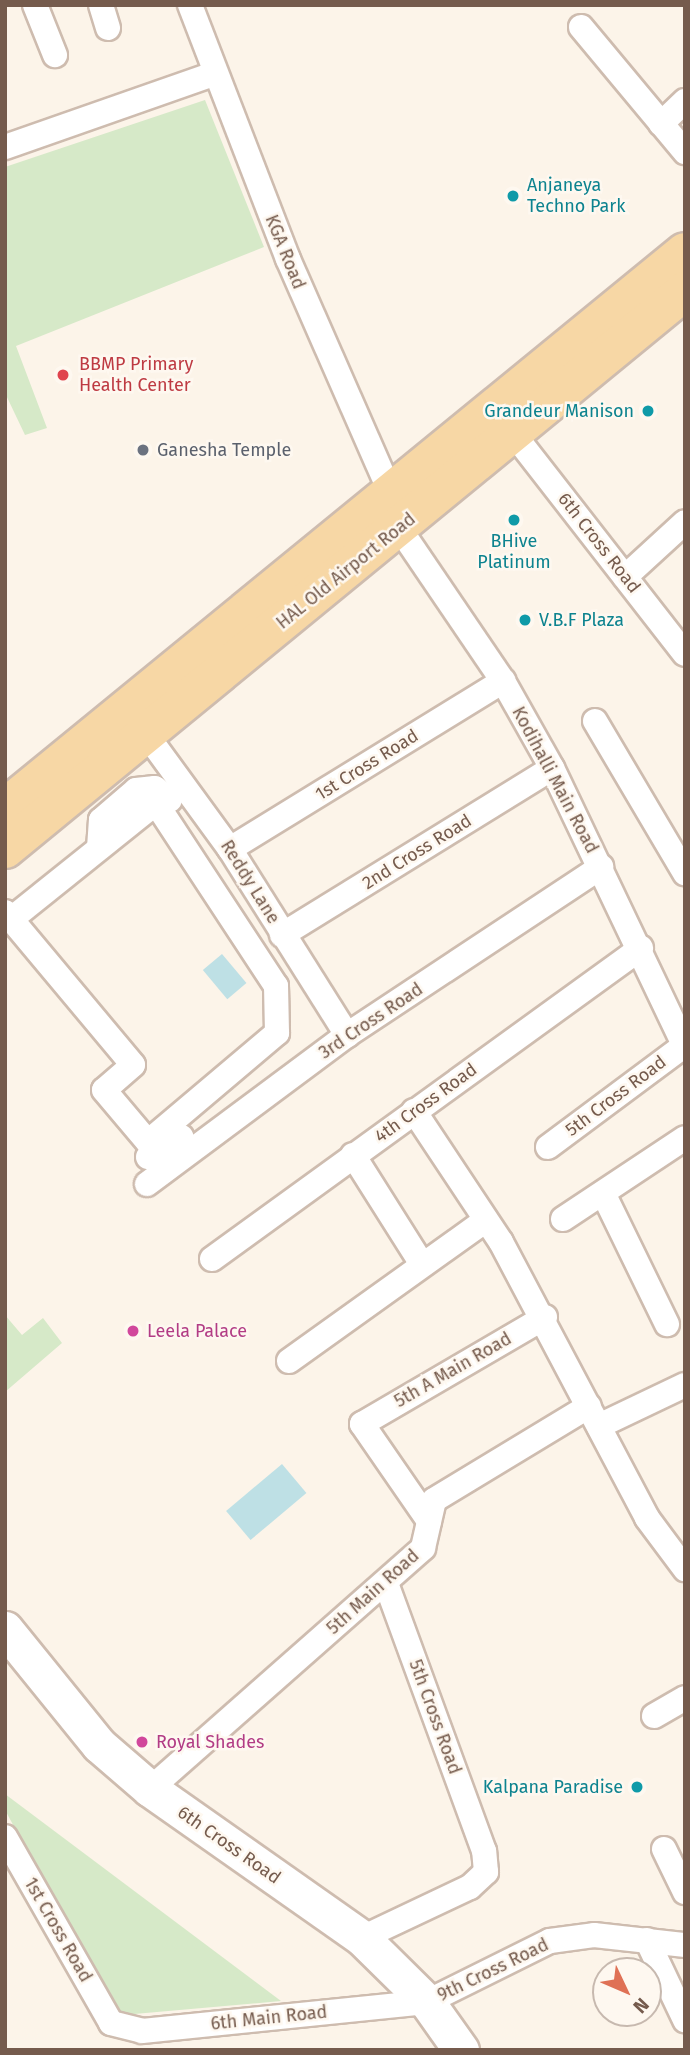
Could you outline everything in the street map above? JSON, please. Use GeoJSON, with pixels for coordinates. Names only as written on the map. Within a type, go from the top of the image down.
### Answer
{"type":"FeatureCollection","features":[{"type":"Feature","properties":{"kind":"main road","name":"HAL Old Airport Road"},"geometry":{"type":"LineString","coordinates":[[5,849],[146,734],[685,253]]}},
{"type":"Feature","properties":{"kind":"main road","name":"HAL Old Airport Road"},"geometry":{"type":"LineString","coordinates":[[5,808],[395,511],[512,432],[685,291]]}},
{"type":"Feature","properties":{"kind":"street"},"geometry":{"type":"LineString","coordinates":[[35,5],[55,55]]}},
{"type":"Feature","properties":{"kind":"street","name":"KGA Road"},"geometry":{"type":"LineString","coordinates":[[191,5],[214,75],[395,511]]}},
{"type":"Feature","properties":{"kind":"street"},"geometry":{"type":"LineString","coordinates":[[581,27],[685,152]]}},
{"type":"Feature","properties":{"kind":"street"},"geometry":{"type":"LineString","coordinates":[[5,147],[214,75]]}},
{"type":"Feature","properties":{"kind":"street"},"geometry":{"type":"LineString","coordinates":[[662,124],[685,101]]}},
{"type":"Feature","properties":{"kind":"street","name":"6th Cross Road"},"geometry":{"type":"LineString","coordinates":[[512,432],[685,654]]}},
{"type":"Feature","properties":{"kind":"street","name":"Kodihalli Main Road"},"geometry":{"type":"LineString","coordinates":[[395,511],[503,681],[552,768],[641,948],[685,1046]]}},
{"type":"Feature","properties":{"kind":"street"},"geometry":{"type":"LineString","coordinates":[[625,577],[685,522]]}},
{"type":"Feature","properties":{"kind":"street","name":"1st Cross Road"},"geometry":{"type":"LineString","coordinates":[[230,849],[503,681]]}},
{"type":"Feature","properties":{"kind":"street"},"geometry":{"type":"LineString","coordinates":[[596,721],[685,873]]}},
{"type":"Feature","properties":{"kind":"street","name":"Reddy Lane"},"geometry":{"type":"LineString","coordinates":[[146,734],[230,849],[347,1035]]}},
{"type":"Feature","properties":{"kind":"street","name":"2nd Cross Road"},"geometry":{"type":"LineString","coordinates":[[282,935],[552,768]]}},
{"type":"Feature","properties":{"kind":"street"},"geometry":{"type":"LineString","coordinates":[[99,848],[102,820],[136,790],[155,788],[170,800]]}},
{"type":"Feature","properties":{"kind":"street"},"geometry":{"type":"LineString","coordinates":[[156,803],[276,986],[277,1033],[148,1142],[104,1090],[133,1065],[8,916],[99,848],[156,803]]}},
{"type":"Feature","properties":{"kind":"street","name":"3rd Cross Road"},"geometry":{"type":"LineString","coordinates":[[147,1184],[347,1035],[601,867]]}},
{"type":"Feature","properties":{"kind":"street","name":"4th Cross Road"},"geometry":{"type":"LineString","coordinates":[[212,1259],[641,948]]}},
{"type":"Feature","properties":{"kind":"street","name":"5th Cross Road"},"geometry":{"type":"LineString","coordinates":[[548,1147],[685,1046]]}},
{"type":"Feature","properties":{"kind":"street"},"geometry":{"type":"LineString","coordinates":[[114,1101],[110,1121],[140,1155],[159,1155],[181,1137]]}},
{"type":"Feature","properties":{"kind":"street"},"geometry":{"type":"LineString","coordinates":[[414,1111],[501,1242],[545,1317],[647,1518],[685,1569]]}},
{"type":"Feature","properties":{"kind":"street"},"geometry":{"type":"LineString","coordinates":[[563,1219],[685,1138]]}},
{"type":"Feature","properties":{"kind":"street"},"geometry":{"type":"LineString","coordinates":[[353,1156],[422,1264]]}},
{"type":"Feature","properties":{"kind":"street"},"geometry":{"type":"LineString","coordinates":[[603,1193],[667,1324]]}},
{"type":"Feature","properties":{"kind":"street"},"geometry":{"type":"LineString","coordinates":[[289,1361],[486,1220]]}},
{"type":"Feature","properties":{"kind":"street","name":"5th A Main Road"},"geometry":{"type":"LineString","coordinates":[[429,1521],[362,1424],[545,1317]]}},
{"type":"Feature","properties":{"kind":"street","name":"5th Main Road"},"geometry":{"type":"LineString","coordinates":[[150,1789],[423,1548],[433,1500],[594,1416],[685,1385]]}},
{"type":"Feature","properties":{"kind":"street","name":"5th Cross Road"},"geometry":{"type":"LineString","coordinates":[[362,1938],[470,1887],[486,1872],[484,1851],[386,1583]]}},
{"type":"Feature","properties":{"kind":"street","name":"6th Cross Road"},"geometry":{"type":"LineString","coordinates":[[8,1640],[99,1745],[150,1789],[362,1938],[427,2002],[461,2050]]}},
{"type":"Feature","properties":{"kind":"street"},"geometry":{"type":"LineString","coordinates":[[654,1716],[685,1698]]}},
{"type":"Feature","properties":{"kind":"street","name":"1st Cross Road"},"geometry":{"type":"LineString","coordinates":[[5,1838],[111,2023]]}},
{"type":"Feature","properties":{"kind":"street"},"geometry":{"type":"LineString","coordinates":[[664,1849],[685,1892]]}},
{"type":"Feature","properties":{"kind":"street","name":"9th Cross Road"},"geometry":{"type":"LineString","coordinates":[[427,2002],[550,1941],[594,1935],[685,1945]]}},
{"type":"Feature","properties":{"kind":"street"},"geometry":{"type":"LineString","coordinates":[[647,1940],[685,2020]]}},
{"type":"Feature","properties":{"kind":"street","name":"6th Main Road"},"geometry":{"type":"LineString","coordinates":[[111,2023],[142,2031],[427,2002]]}},
{"type":"Feature","properties":{"kind":"green space"},"geometry":{"type":"Polygon","coordinates":[[[205,100],[264,247],[16,346],[47,428],[25,435],[5,393],[5,167],[205,100]]]}},
{"type":"Feature","properties":{"kind":"green space"},"geometry":{"type":"Polygon","coordinates":[[[5,1315],[22,1335],[43,1318],[62,1343],[5,1392],[5,1315]]]}},
{"type":"Feature","properties":{"kind":"green space"},"geometry":{"type":"Polygon","coordinates":[[[5,1794],[281,2001],[123,2015],[108,1999],[5,1810],[5,1794]]]}},
{"type":"Feature","properties":{"kind":"water"},"geometry":{"type":"Polygon","coordinates":[[[222,954],[246,983],[227,999],[203,970],[222,954]]]}},
{"type":"Feature","properties":{"kind":"water"},"geometry":{"type":"Polygon","coordinates":[[[282,1464],[306,1493],[251,1540],[226,1511],[282,1464]]]}},
{"type":"Feature","properties":{"kind":"place","name":"Anjaneya Techno Park"},"geometry":{"type":"Point","coordinates":[513,196]}},
{"type":"Feature","properties":{"kind":"place","name":"BBMP Primary Health Center"},"geometry":{"type":"Point","coordinates":[63,375]}},
{"type":"Feature","properties":{"kind":"place","name":"Grandeur Manison"},"geometry":{"type":"Point","coordinates":[648,411]}},
{"type":"Feature","properties":{"kind":"place","name":"Ganesha Temple"},"geometry":{"type":"Point","coordinates":[143,450]}},
{"type":"Feature","properties":{"kind":"place","name":"BHive Platinum"},"geometry":{"type":"Point","coordinates":[514,520]}},
{"type":"Feature","properties":{"kind":"place","name":"V.B.F Plaza"},"geometry":{"type":"Point","coordinates":[525,620]}},
{"type":"Feature","properties":{"kind":"place","name":"Leela Palace"},"geometry":{"type":"Point","coordinates":[133,1331]}},
{"type":"Feature","properties":{"kind":"place","name":"Royal Shades"},"geometry":{"type":"Point","coordinates":[142,1742]}},
{"type":"Feature","properties":{"kind":"place","name":"Kalpana Paradise"},"geometry":{"type":"Point","coordinates":[637,1787]}}]}
